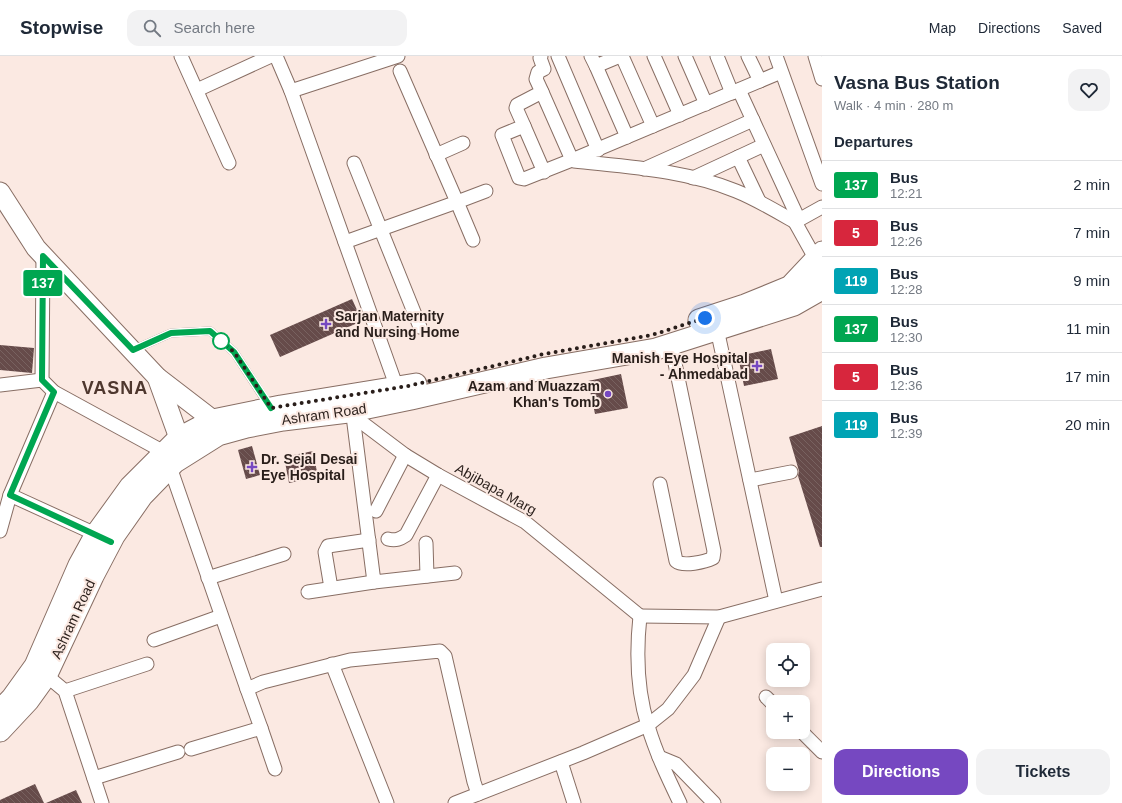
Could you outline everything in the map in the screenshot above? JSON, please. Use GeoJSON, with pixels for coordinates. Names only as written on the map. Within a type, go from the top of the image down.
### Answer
{"type":"FeatureCollection","features":[{"type":"Feature","properties":{"kind":"main road"},"geometry":{"type":"LineString","coordinates":[[791,296],[820,259]]}},
{"type":"Feature","properties":{"kind":"main road"},"geometry":{"type":"LineString","coordinates":[[791,296],[822,289]]}},
{"type":"Feature","properties":{"kind":"main road","name":"Ashram Road"},"geometry":{"type":"LineString","coordinates":[[0,731],[28,701],[79,565],[104,538],[130,487],[184,446],[215,427],[271,408],[397,388],[544,354],[652,335],[745,305],[791,296]]}},
{"type":"Feature","properties":{"kind":"main road","name":"Ashram Road"},"geometry":{"type":"LineString","coordinates":[[215,427],[248,427],[283,420],[350,414],[546,368],[656,349],[716,329],[750,320],[791,296]]}},
{"type":"Feature","properties":{"kind":"main road","name":"Ashram Road"},"geometry":{"type":"LineString","coordinates":[[0,710],[40,671]]}},
{"type":"Feature","properties":{"kind":"street"},"geometry":{"type":"LineString","coordinates":[[181,56],[229,163]]}},
{"type":"Feature","properties":{"kind":"street"},"geometry":{"type":"LineString","coordinates":[[196,90],[271,56]]}},
{"type":"Feature","properties":{"kind":"street"},"geometry":{"type":"LineString","coordinates":[[276,56],[291,91],[397,388]]}},
{"type":"Feature","properties":{"kind":"street"},"geometry":{"type":"LineString","coordinates":[[291,91],[398,56]]}},
{"type":"Feature","properties":{"kind":"street"},"geometry":{"type":"LineString","coordinates":[[541,56],[540,58],[544,69],[538,72],[536,79],[572,160]]}},
{"type":"Feature","properties":{"kind":"street"},"geometry":{"type":"LineString","coordinates":[[558,56],[598,150]]}},
{"type":"Feature","properties":{"kind":"street"},"geometry":{"type":"LineString","coordinates":[[627,137],[594,61],[621,56],[653,126]]}},
{"type":"Feature","properties":{"kind":"street"},"geometry":{"type":"LineString","coordinates":[[654,56],[680,115]]}},
{"type":"Feature","properties":{"kind":"street"},"geometry":{"type":"LineString","coordinates":[[685,56],[706,104]]}},
{"type":"Feature","properties":{"kind":"street"},"geometry":{"type":"LineString","coordinates":[[717,56],[753,120],[797,221],[820,259]]}},
{"type":"Feature","properties":{"kind":"street"},"geometry":{"type":"LineString","coordinates":[[748,56],[760,81]]}},
{"type":"Feature","properties":{"kind":"street"},"geometry":{"type":"LineString","coordinates":[[776,56],[822,184]]}},
{"type":"Feature","properties":{"kind":"street"},"geometry":{"type":"LineString","coordinates":[[815,56],[822,79]]}},
{"type":"Feature","properties":{"kind":"street"},"geometry":{"type":"LineString","coordinates":[[400,71],[474,240]]}},
{"type":"Feature","properties":{"kind":"street"},"geometry":{"type":"LineString","coordinates":[[524,126],[502,135],[519,178],[524,179],[598,150],[781,72]]}},
{"type":"Feature","properties":{"kind":"street"},"geometry":{"type":"LineString","coordinates":[[542,92],[516,106],[544,172]]}},
{"type":"Feature","properties":{"kind":"street"},"geometry":{"type":"LineString","coordinates":[[644,169],[753,120]]}},
{"type":"Feature","properties":{"kind":"street"},"geometry":{"type":"LineString","coordinates":[[436,155],[463,143]]}},
{"type":"Feature","properties":{"kind":"street"},"geometry":{"type":"LineString","coordinates":[[692,178],[764,145]]}},
{"type":"Feature","properties":{"kind":"street"},"geometry":{"type":"LineString","coordinates":[[738,157],[759,202]]}},
{"type":"Feature","properties":{"kind":"street"},"geometry":{"type":"LineString","coordinates":[[572,160],[679,174],[735,190],[797,221]]}},
{"type":"Feature","properties":{"kind":"street"},"geometry":{"type":"LineString","coordinates":[[354,162],[420,327]]}},
{"type":"Feature","properties":{"kind":"street"},"geometry":{"type":"LineString","coordinates":[[345,242],[486,191]]}},
{"type":"Feature","properties":{"kind":"street"},"geometry":{"type":"LineString","coordinates":[[0,192],[36,248],[43,256],[157,376],[215,427]]}},
{"type":"Feature","properties":{"kind":"street"},"geometry":{"type":"LineString","coordinates":[[797,221],[822,208]]}},
{"type":"Feature","properties":{"kind":"street"},"geometry":{"type":"LineString","coordinates":[[43,256],[42,380],[54,392],[167,460],[246,690],[275,769]]}},
{"type":"Feature","properties":{"kind":"street"},"geometry":{"type":"LineString","coordinates":[[791,296],[822,302]]}},
{"type":"Feature","properties":{"kind":"street"},"geometry":{"type":"LineString","coordinates":[[716,329],[776,601]]}},
{"type":"Feature","properties":{"kind":"street"},"geometry":{"type":"LineString","coordinates":[[660,484],[676,561],[680,564],[686,564],[713,558],[715,555],[671,344]]}},
{"type":"Feature","properties":{"kind":"street"},"geometry":{"type":"LineString","coordinates":[[157,376],[184,446]]}},
{"type":"Feature","properties":{"kind":"street"},"geometry":{"type":"LineString","coordinates":[[0,385],[42,380]]}},
{"type":"Feature","properties":{"kind":"street"},"geometry":{"type":"LineString","coordinates":[[0,531],[10,495],[54,392]]}},
{"type":"Feature","properties":{"kind":"street"},"geometry":{"type":"LineString","coordinates":[[350,414],[374,582]]}},
{"type":"Feature","properties":{"kind":"street","name":"Abjibapa Marg"},"geometry":{"type":"LineString","coordinates":[[350,414],[404,455],[525,522],[640,616]]}},
{"type":"Feature","properties":{"kind":"street"},"geometry":{"type":"LineString","coordinates":[[376,511],[404,455]]}},
{"type":"Feature","properties":{"kind":"street"},"geometry":{"type":"LineString","coordinates":[[750,480],[792,472]]}},
{"type":"Feature","properties":{"kind":"street"},"geometry":{"type":"LineString","coordinates":[[388,539],[394,541],[400,540],[406,535],[438,475]]}},
{"type":"Feature","properties":{"kind":"street"},"geometry":{"type":"LineString","coordinates":[[10,495],[104,538]]}},
{"type":"Feature","properties":{"kind":"street"},"geometry":{"type":"LineString","coordinates":[[331,588],[325,552],[328,546],[368,540]]}},
{"type":"Feature","properties":{"kind":"street"},"geometry":{"type":"LineString","coordinates":[[426,543],[427,576]]}},
{"type":"Feature","properties":{"kind":"street"},"geometry":{"type":"LineString","coordinates":[[208,578],[284,554]]}},
{"type":"Feature","properties":{"kind":"street"},"geometry":{"type":"LineString","coordinates":[[308,592],[374,582],[455,573]]}},
{"type":"Feature","properties":{"kind":"street"},"geometry":{"type":"LineString","coordinates":[[680,803],[659,757],[648,725],[641,696],[637,660],[640,616],[719,617],[822,589]]}},
{"type":"Feature","properties":{"kind":"street"},"geometry":{"type":"LineString","coordinates":[[154,640],[221,616]]}},
{"type":"Feature","properties":{"kind":"street"},"geometry":{"type":"LineString","coordinates":[[455,803],[561,762],[648,725],[668,709],[694,675],[719,617]]}},
{"type":"Feature","properties":{"kind":"street"},"geometry":{"type":"LineString","coordinates":[[246,690],[263,682],[350,660],[440,651],[445,656],[478,794]]}},
{"type":"Feature","properties":{"kind":"street"},"geometry":{"type":"LineString","coordinates":[[65,691],[147,664]]}},
{"type":"Feature","properties":{"kind":"street"},"geometry":{"type":"LineString","coordinates":[[332,664],[387,803]]}},
{"type":"Feature","properties":{"kind":"street"},"geometry":{"type":"LineString","coordinates":[[40,671],[65,691],[102,803]]}},
{"type":"Feature","properties":{"kind":"street"},"geometry":{"type":"LineString","coordinates":[[190,749],[261,728]]}},
{"type":"Feature","properties":{"kind":"street"},"geometry":{"type":"LineString","coordinates":[[809,739],[822,752]]}},
{"type":"Feature","properties":{"kind":"street"},"geometry":{"type":"LineString","coordinates":[[94,778],[178,752]]}},
{"type":"Feature","properties":{"kind":"street"},"geometry":{"type":"LineString","coordinates":[[659,757],[676,764],[714,803]]}},
{"type":"Feature","properties":{"kind":"street"},"geometry":{"type":"LineString","coordinates":[[561,762],[574,803]]}},
{"type":"Feature","properties":{"kind":"lane"},"geometry":{"type":"LineString","coordinates":[[133,350],[171,333],[210,331],[234,352],[271,408]]}},
{"type":"Feature","properties":{"kind":"building"},"geometry":{"type":"Polygon","coordinates":[[[352,299],[362,321],[280,357],[270,335],[352,299]]]}},
{"type":"Feature","properties":{"kind":"building"},"geometry":{"type":"Polygon","coordinates":[[[0,345],[34,348],[32,373],[0,370],[0,345]]]}},
{"type":"Feature","properties":{"kind":"building"},"geometry":{"type":"Polygon","coordinates":[[[771,349],[778,379],[744,386],[738,356],[771,349]]]}},
{"type":"Feature","properties":{"kind":"building","name":"Azam and Muazzam Khan's Tomb"},"geometry":{"type":"Polygon","coordinates":[[[621,374],[628,408],[595,414],[588,381],[621,374]]]}},
{"type":"Feature","properties":{"kind":"building"},"geometry":{"type":"Polygon","coordinates":[[[822,426],[822,547],[820,547],[798,476],[799,471],[789,437],[822,426]]]}},
{"type":"Feature","properties":{"kind":"building"},"geometry":{"type":"Polygon","coordinates":[[[252,446],[260,475],[246,479],[238,450],[252,446]]]}},
{"type":"Feature","properties":{"kind":"building"},"geometry":{"type":"Polygon","coordinates":[[[313,451],[318,477],[289,483],[284,457],[313,451]]]}},
{"type":"Feature","properties":{"kind":"building"},"geometry":{"type":"Polygon","coordinates":[[[35,784],[44,803],[0,803],[0,800],[35,784]]]}},
{"type":"Feature","properties":{"kind":"building"},"geometry":{"type":"Polygon","coordinates":[[[76,790],[82,803],[46,803],[76,790]]]}},
{"type":"Feature","properties":{"kind":"bus line","name":"137"},"geometry":{"type":"LineString","coordinates":[[111,542],[10,495],[54,392],[42,380],[43,256],[133,350],[171,333],[210,331],[234,352],[271,408]]}},
{"type":"Feature","properties":{"kind":"place","name":"Sarjan Maternity and Nursing Home"},"geometry":{"type":"Point","coordinates":[326,324]}},
{"type":"Feature","properties":{"kind":"place","name":"Manish Eye Hospital - Ahmedabad"},"geometry":{"type":"Point","coordinates":[757,366]}},
{"type":"Feature","properties":{"kind":"place","name":"Azam and Muazzam Khan's Tomb"},"geometry":{"type":"Point","coordinates":[608,394]}},
{"type":"Feature","properties":{"kind":"place","name":"Dr. Sejal Desai Eye Hospital"},"geometry":{"type":"Point","coordinates":[252,467]}},
{"type":"Feature","properties":{"kind":"district","name":"VASNA"},"geometry":{"type":"Point","coordinates":[115,388]}},
{"type":"Feature","properties":{"kind":"route"},"geometry":{"type":"LineString","coordinates":[[221,341],[234,352],[271,408],[408,386],[544,354],[652,335],[705,318]]}}]}
